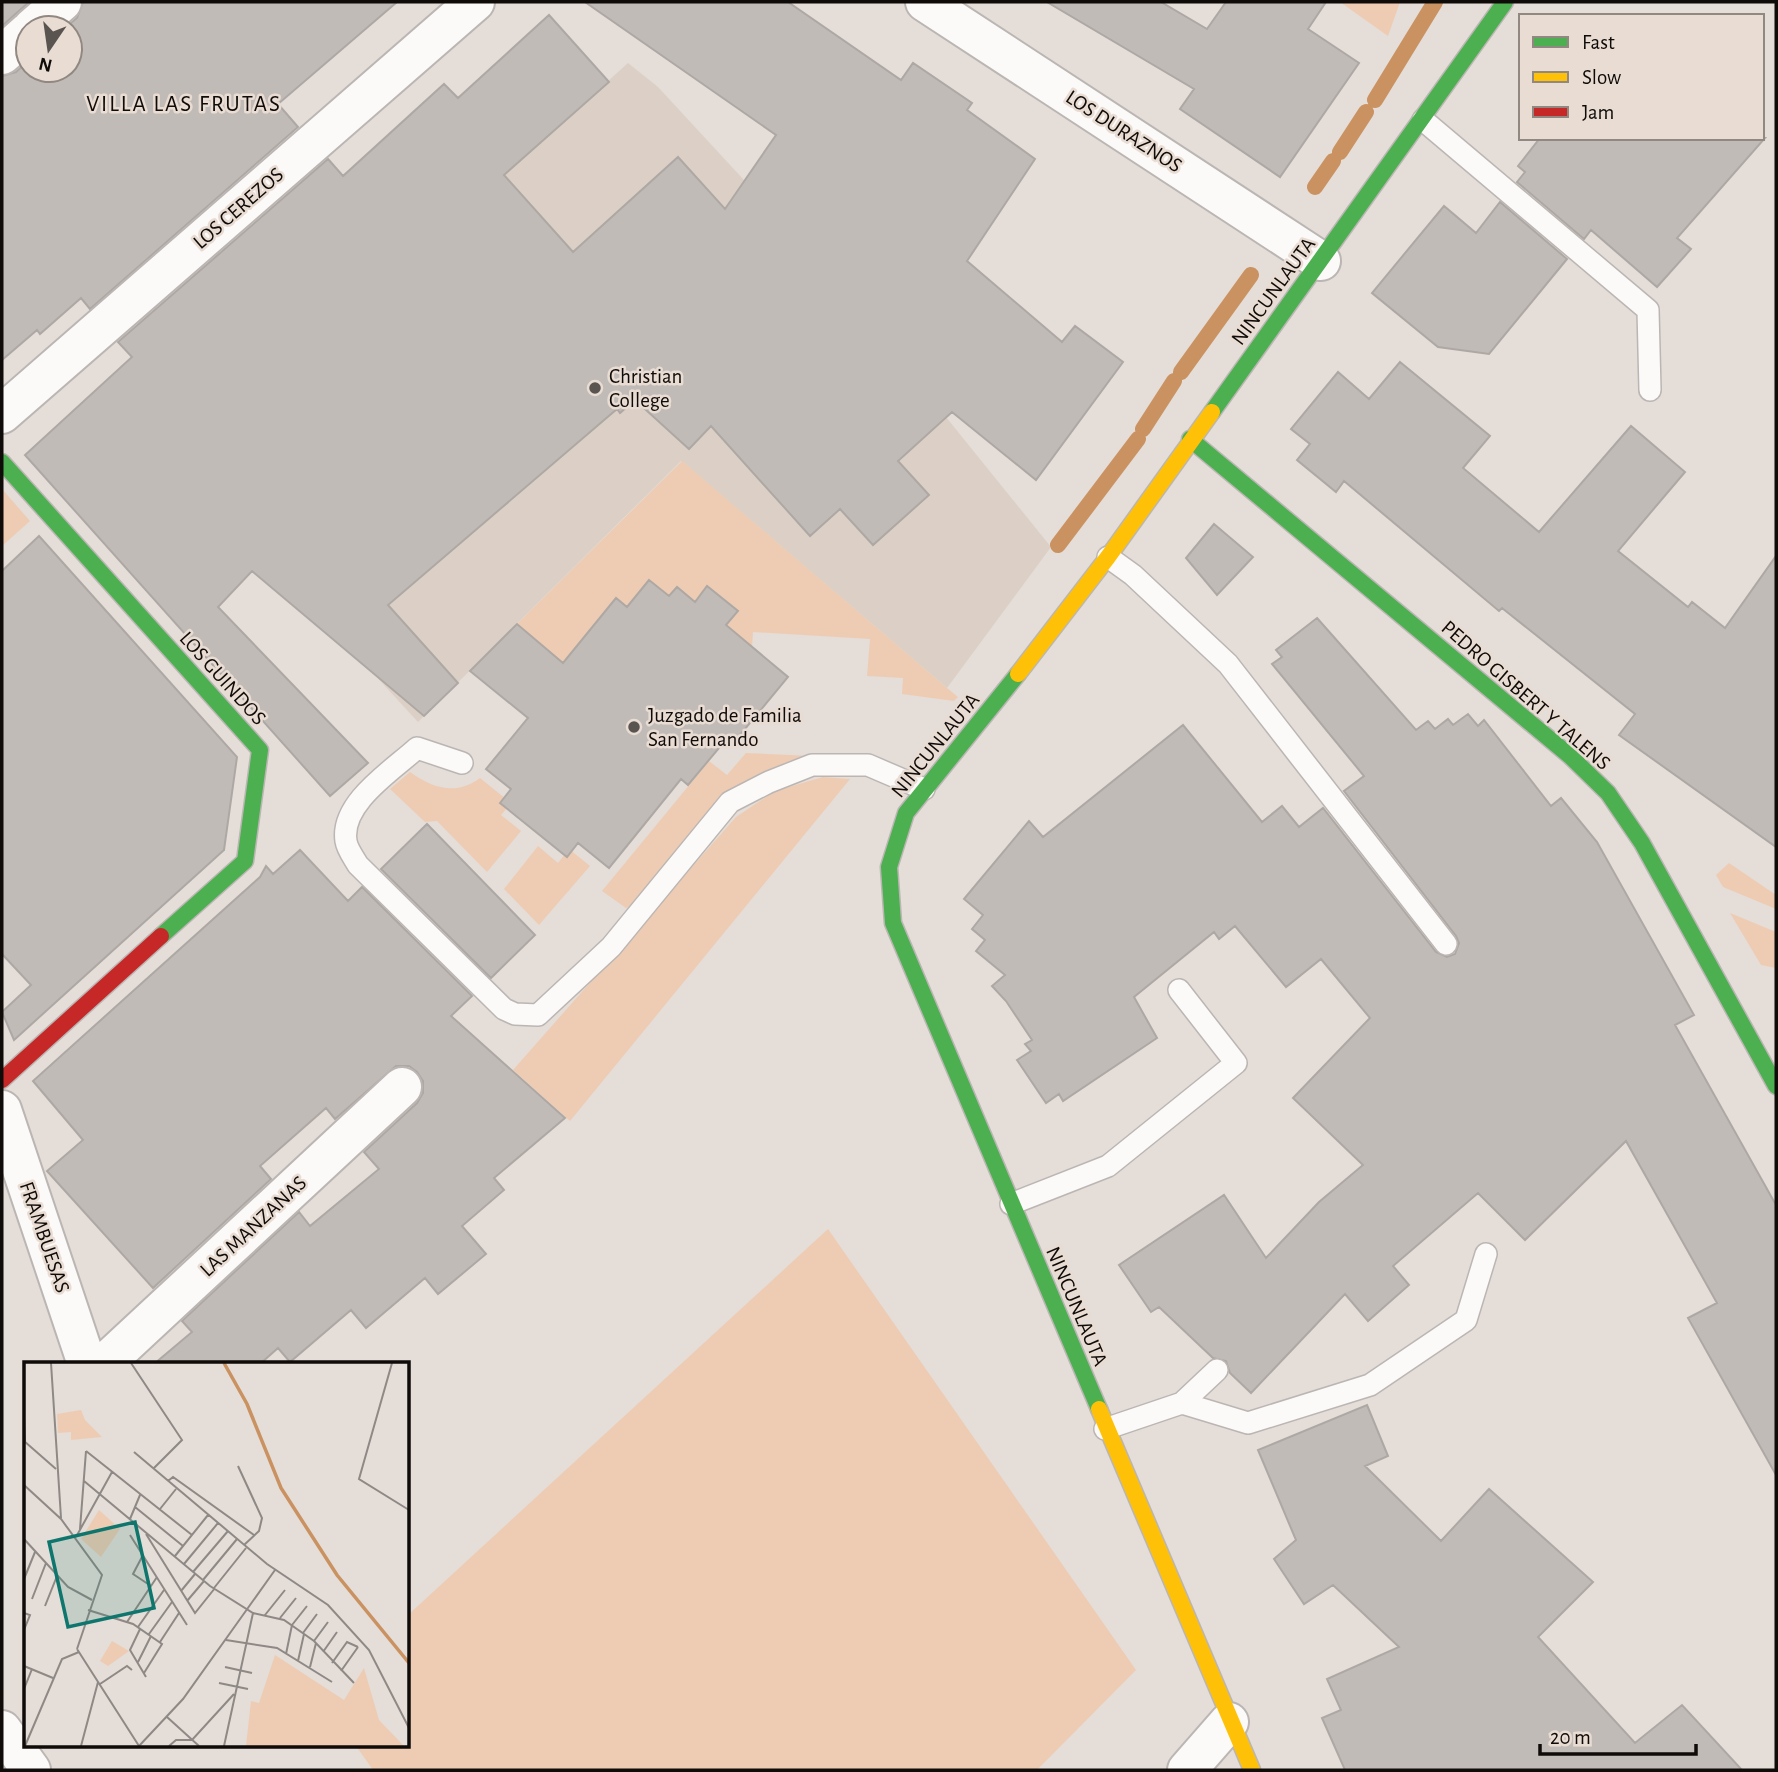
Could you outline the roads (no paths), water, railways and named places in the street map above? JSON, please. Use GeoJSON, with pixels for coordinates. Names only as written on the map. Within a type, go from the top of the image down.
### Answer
{"type":"FeatureCollection","features":[{"type":"Feature","properties":{"kind":"street"},"geometry":{"type":"LineString","coordinates":[[48,14],[62,2]]}},
{"type":"Feature","properties":{"kind":"street","name":"LOS CEREZOS"},"geometry":{"type":"LineString","coordinates":[[2,414],[475,2]]}},
{"type":"Feature","properties":{"kind":"street","name":"LOS DURAZNOS"},"geometry":{"type":"LineString","coordinates":[[925,2],[1321,261]]}},
{"type":"Feature","properties":{"kind":"street","name":"NINCUNLAUTA"},"geometry":{"type":"LineString","coordinates":[[1252,1770],[1229,1722],[893,923],[886,884],[892,846],[906,813],[1051,634],[1108,557],[1190,439],[1423,120],[1504,2]]}},
{"type":"Feature","properties":{"kind":"street","name":"PEDRO GISBERT Y TALENS"},"geometry":{"type":"LineString","coordinates":[[1190,439],[1570,756],[1608,793],[1642,843],[1773,1068]]}},
{"type":"Feature","properties":{"kind":"street","name":"LOS GUINDOS"},"geometry":{"type":"LineString","coordinates":[[2,462],[260,750],[245,861],[2,1080]]}},
{"type":"Feature","properties":{"kind":"street","name":"LAS MANZANAS"},"geometry":{"type":"LineString","coordinates":[[106,1362],[402,1087]]}},
{"type":"Feature","properties":{"kind":"street","name":"FRAMBUESAS"},"geometry":{"type":"LineString","coordinates":[[2,1110],[87,1362]]}},
{"type":"Feature","properties":{"kind":"street"},"geometry":{"type":"LineString","coordinates":[[1187,1770],[1229,1722]]}},
{"type":"Feature","properties":{"kind":"street"},"geometry":{"type":"LineString","coordinates":[[2,1730],[31,1770]]}},
{"type":"Feature","properties":{"kind":"lane"},"geometry":{"type":"LineString","coordinates":[[1423,120],[1648,310],[1650,390]]}},
{"type":"Feature","properties":{"kind":"lane"},"geometry":{"type":"LineString","coordinates":[[1108,557],[1133,575],[1228,664],[1446,944]]}},
{"type":"Feature","properties":{"kind":"lane"},"geometry":{"type":"LineString","coordinates":[[462,763],[417,748],[361,800],[348,820],[345,842],[358,865],[504,1009],[515,1014],[538,1015],[611,947],[730,802],[769,782],[812,765],[867,765],[924,789]]}},
{"type":"Feature","properties":{"kind":"lane"},"geometry":{"type":"LineString","coordinates":[[1011,1204],[1108,1166],[1236,1063],[1179,990]]}},
{"type":"Feature","properties":{"kind":"lane"},"geometry":{"type":"LineString","coordinates":[[1182,1403],[1248,1423],[1370,1385],[1466,1320],[1486,1254]]}},
{"type":"Feature","properties":{"kind":"lane"},"geometry":{"type":"LineString","coordinates":[[1105,1429],[1182,1403],[1217,1370]]}},
{"type":"Feature","properties":{"kind":"waterway"},"geometry":{"type":"LineString","coordinates":[[1375,100],[1435,2]]}},
{"type":"Feature","properties":{"kind":"waterway"},"geometry":{"type":"LineString","coordinates":[[1340,152],[1366,112]]}},
{"type":"Feature","properties":{"kind":"waterway"},"geometry":{"type":"LineString","coordinates":[[1315,187],[1333,161]]}},
{"type":"Feature","properties":{"kind":"waterway"},"geometry":{"type":"LineString","coordinates":[[1181,372],[1251,275]]}},
{"type":"Feature","properties":{"kind":"waterway"},"geometry":{"type":"LineString","coordinates":[[1143,429],[1174,381]]}},
{"type":"Feature","properties":{"kind":"waterway"},"geometry":{"type":"LineString","coordinates":[[1058,545],[1138,439]]}},
{"type":"Feature","properties":{"kind":"place","name":"Christian College"},"geometry":{"type":"Point","coordinates":[595,388]}},
{"type":"Feature","properties":{"kind":"place","name":"Juzgado de Familia San Fernando"},"geometry":{"type":"Point","coordinates":[634,727]}},
{"type":"Feature","properties":{"kind":"district","name":"VILLA LAS FRUTAS"},"geometry":{"type":"Point","coordinates":[184,103]}}]}
